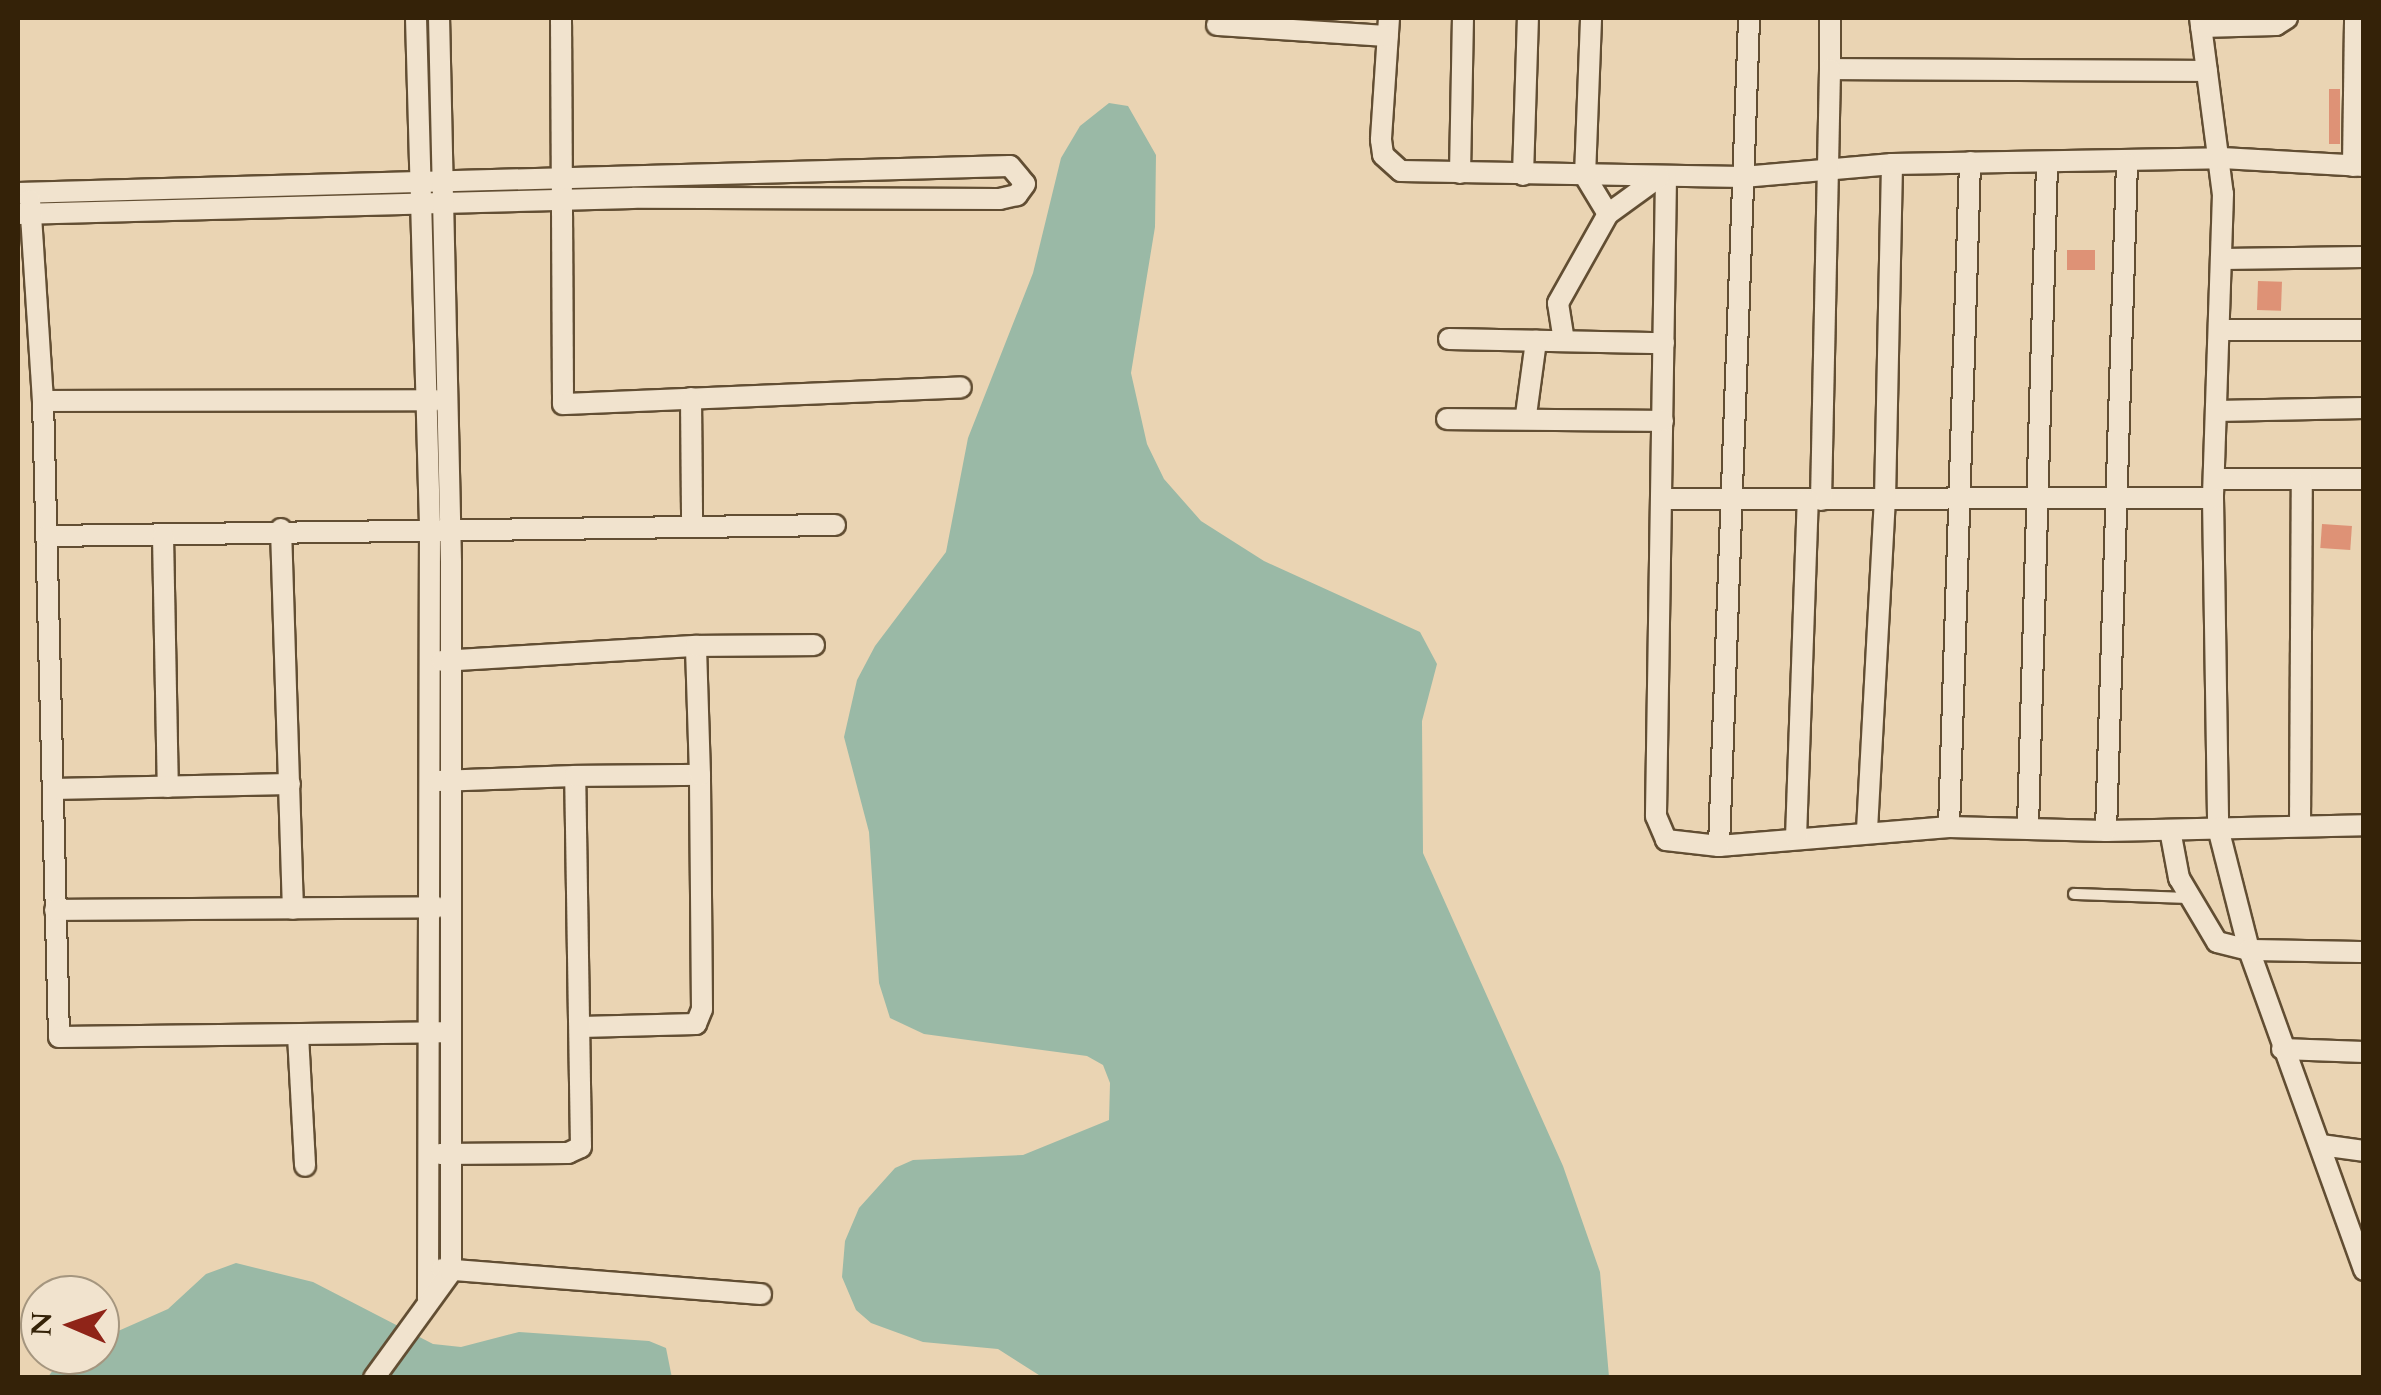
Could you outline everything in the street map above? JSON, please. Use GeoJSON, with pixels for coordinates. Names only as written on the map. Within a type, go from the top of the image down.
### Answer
{"type":"FeatureCollection","features":[{"type":"Feature","properties":{"kind":"street"},"geometry":{"type":"LineString","coordinates":[[374,1378],[451,1272],[444,1154],[428,1033],[428,908],[451,660],[426,400],[416,206],[416,18]]}},
{"type":"Feature","properties":{"kind":"street"},"geometry":{"type":"LineString","coordinates":[[428,1300],[455,1030],[452,907],[430,662],[448,398],[439,18]]}},
{"type":"Feature","properties":{"kind":"street"},"geometry":{"type":"LineString","coordinates":[[561,18],[563,404],[961,388]]}},
{"type":"Feature","properties":{"kind":"street"},"geometry":{"type":"LineString","coordinates":[[1460,173],[1463,18]]}},
{"type":"Feature","properties":{"kind":"street"},"geometry":{"type":"LineString","coordinates":[[1522,174],[1528,18]]}},
{"type":"Feature","properties":{"kind":"street"},"geometry":{"type":"LineString","coordinates":[[1591,18],[1585,176],[1608,214]]}},
{"type":"Feature","properties":{"kind":"street"},"geometry":{"type":"LineString","coordinates":[[1719,846],[1749,18]]}},
{"type":"Feature","properties":{"kind":"street"},"geometry":{"type":"LineString","coordinates":[[1796,838],[1829,173],[1830,18]]}},
{"type":"Feature","properties":{"kind":"street"},"geometry":{"type":"LineString","coordinates":[[2288,18],[2276,25],[2200,22],[2222,158],[2223,259],[2214,488],[2218,828],[2248,950],[2364,1270]]}},
{"type":"Feature","properties":{"kind":"street"},"geometry":{"type":"LineString","coordinates":[[1217,25],[1389,27],[1383,155],[1401,171],[1743,177],[1829,173],[1892,164],[1970,162],[2127,164],[2222,158],[2358,166],[2355,18]]}},
{"type":"Feature","properties":{"kind":"street"},"geometry":{"type":"LineString","coordinates":[[1830,69],[2207,71]]}},
{"type":"Feature","properties":{"kind":"street"},"geometry":{"type":"LineString","coordinates":[[1949,826],[1970,162]]}},
{"type":"Feature","properties":{"kind":"street"},"geometry":{"type":"LineString","coordinates":[[1867,830],[1885,500],[1892,164]]}},
{"type":"Feature","properties":{"kind":"street"},"geometry":{"type":"LineString","coordinates":[[2106,831],[2127,164]]}},
{"type":"Feature","properties":{"kind":"street"},"geometry":{"type":"LineString","coordinates":[[2028,826],[2042,502],[2047,165]]}},
{"type":"Feature","properties":{"kind":"street"},"geometry":{"type":"LineString","coordinates":[[1010,166],[1025,184],[1017,195],[1000,199],[564,201],[416,206],[24,203],[443,180],[1010,166]]}},
{"type":"Feature","properties":{"kind":"street"},"geometry":{"type":"LineString","coordinates":[[1564,342],[1558,303],[1608,214],[1662,177]]}},
{"type":"Feature","properties":{"kind":"street"},"geometry":{"type":"LineString","coordinates":[[1662,177],[1664,343],[1656,816],[1666,840],[1719,846],[1867,830],[1949,826],[2106,831],[2364,825]]}},
{"type":"Feature","properties":{"kind":"street"},"geometry":{"type":"LineString","coordinates":[[24,203],[43,401],[59,1037],[298,1036],[455,1030]]}},
{"type":"Feature","properties":{"kind":"street"},"geometry":{"type":"LineString","coordinates":[[2223,259],[2364,257]]}},
{"type":"Feature","properties":{"kind":"street"},"geometry":{"type":"LineString","coordinates":[[2219,330],[2364,330]]}},
{"type":"Feature","properties":{"kind":"street"},"geometry":{"type":"LineString","coordinates":[[1449,339],[1664,343]]}},
{"type":"Feature","properties":{"kind":"street"},"geometry":{"type":"LineString","coordinates":[[1526,416],[1536,341]]}},
{"type":"Feature","properties":{"kind":"street"},"geometry":{"type":"LineString","coordinates":[[43,401],[448,398]]}},
{"type":"Feature","properties":{"kind":"street"},"geometry":{"type":"LineString","coordinates":[[691,398],[692,525]]}},
{"type":"Feature","properties":{"kind":"street"},"geometry":{"type":"LineString","coordinates":[[2216,411],[2364,408]]}},
{"type":"Feature","properties":{"kind":"street"},"geometry":{"type":"LineString","coordinates":[[1447,419],[1526,416],[1663,420]]}},
{"type":"Feature","properties":{"kind":"street"},"geometry":{"type":"LineString","coordinates":[[1662,499],[2042,502],[2117,499],[2302,479],[2364,479]]}},
{"type":"Feature","properties":{"kind":"street"},"geometry":{"type":"LineString","coordinates":[[2300,826],[2302,479]]}},
{"type":"Feature","properties":{"kind":"street"},"geometry":{"type":"LineString","coordinates":[[46,536],[163,536],[280,529],[835,525]]}},
{"type":"Feature","properties":{"kind":"street"},"geometry":{"type":"LineString","coordinates":[[280,529],[293,910]]}},
{"type":"Feature","properties":{"kind":"street"},"geometry":{"type":"LineString","coordinates":[[163,536],[168,787]]}},
{"type":"Feature","properties":{"kind":"street"},"geometry":{"type":"LineString","coordinates":[[430,662],[696,646],[814,645]]}},
{"type":"Feature","properties":{"kind":"street"},"geometry":{"type":"LineString","coordinates":[[580,1027],[696,1024],[702,1008],[696,646]]}},
{"type":"Feature","properties":{"kind":"street"},"geometry":{"type":"LineString","coordinates":[[441,780],[700,775]]}},
{"type":"Feature","properties":{"kind":"street"},"geometry":{"type":"LineString","coordinates":[[444,1154],[568,1153],[580,1147],[575,776]]}},
{"type":"Feature","properties":{"kind":"street"},"geometry":{"type":"LineString","coordinates":[[53,789],[290,784]]}},
{"type":"Feature","properties":{"kind":"street"},"geometry":{"type":"LineString","coordinates":[[2170,830],[2179,878],[2216,942],[2248,950],[2364,952]]}},
{"type":"Feature","properties":{"kind":"street"},"geometry":{"type":"LineString","coordinates":[[56,910],[452,907]]}},
{"type":"Feature","properties":{"kind":"street"},"geometry":{"type":"LineString","coordinates":[[298,1036],[305,1166]]}},
{"type":"Feature","properties":{"kind":"street"},"geometry":{"type":"LineString","coordinates":[[2282,1049],[2364,1052]]}},
{"type":"Feature","properties":{"kind":"street"},"geometry":{"type":"LineString","coordinates":[[2321,1145],[2364,1151]]}},
{"type":"Feature","properties":{"kind":"street"},"geometry":{"type":"LineString","coordinates":[[430,1266],[451,1272],[762,1294]]}},
{"type":"Feature","properties":{"kind":"lane"},"geometry":{"type":"LineString","coordinates":[[2074,894],[2191,898]]}},
{"type":"Feature","properties":{"kind":"shaded area"},"geometry":{"type":"Polygon","coordinates":[[[1109,103],[1128,106],[1156,155],[1155,227],[1131,373],[1147,444],[1164,479],[1201,521],[1264,561],[1420,632],[1437,664],[1422,721],[1423,853],[1563,1166],[1600,1272],[1609,1377],[1042,1377],[998,1349],[923,1342],[871,1323],[856,1310],[842,1277],[845,1241],[859,1208],[895,1168],[913,1160],[1023,1155],[1109,1120],[1110,1083],[1103,1065],[1087,1056],[924,1034],[890,1018],[879,983],[869,832],[844,737],[857,680],[875,646],[946,552],[968,438],[1033,273],[1061,158],[1080,126],[1109,103]]]}},
{"type":"Feature","properties":{"kind":"shaded area"},"geometry":{"type":"Polygon","coordinates":[[[236,1263],[313,1282],[433,1344],[461,1347],[519,1332],[649,1341],[666,1348],[672,1378],[47,1378],[120,1375],[120,1330],[168,1309],[206,1274],[236,1263]]]}},
{"type":"Feature","properties":{"kind":"building"},"geometry":{"type":"Polygon","coordinates":[[[2329,89],[2340,89],[2340,144],[2329,144],[2329,89]]]}},
{"type":"Feature","properties":{"kind":"building"},"geometry":{"type":"Polygon","coordinates":[[[2067,250],[2095,250],[2095,270],[2067,270],[2067,250]]]}},
{"type":"Feature","properties":{"kind":"building"},"geometry":{"type":"Polygon","coordinates":[[[2258,281],[2282,282],[2281,311],[2257,310],[2258,281]]]}},
{"type":"Feature","properties":{"kind":"building"},"geometry":{"type":"Polygon","coordinates":[[[2322,524],[2352,526],[2350,550],[2320,548],[2322,524]]]}}]}
